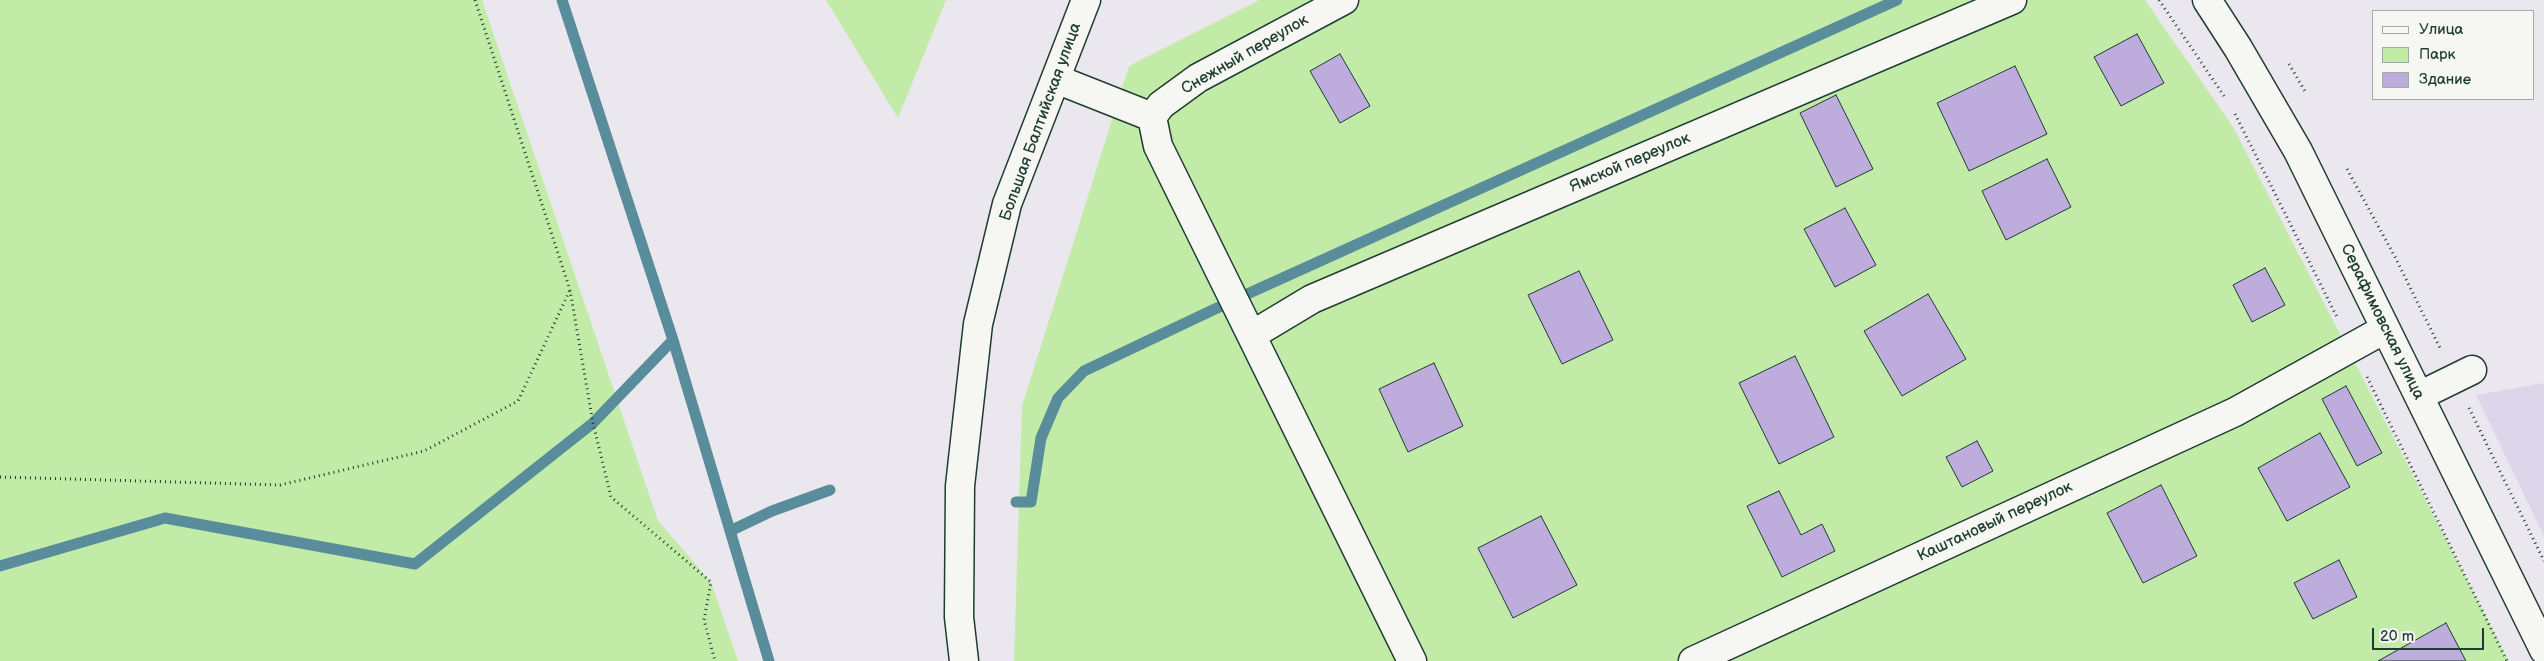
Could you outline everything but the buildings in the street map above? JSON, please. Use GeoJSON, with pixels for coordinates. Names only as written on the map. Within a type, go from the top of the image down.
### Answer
{"type":"FeatureCollection","features":[{"type":"Feature","properties":{"kind":"street","name":"Большая Балтийская улица"},"geometry":{"type":"LineString","coordinates":[[964,661],[959,617],[960,486],[978,324],[1007,204],[1086,0]]}},
{"type":"Feature","properties":{"kind":"street","name":"Снежный переулок"},"geometry":{"type":"LineString","coordinates":[[1152,117],[1161,105],[1198,78],[1344,0]]}},
{"type":"Feature","properties":{"kind":"street","name":"Ямской переулок"},"geometry":{"type":"LineString","coordinates":[[1252,335],[1312,299],[2012,0]]}},
{"type":"Feature","properties":{"kind":"street","name":"Серафимовская улица"},"geometry":{"type":"LineString","coordinates":[[2207,0],[2238,48],[2298,152],[2544,650]]}},
{"type":"Feature","properties":{"kind":"street"},"geometry":{"type":"LineString","coordinates":[[1056,79],[1152,117],[1158,146],[1412,661]]}},
{"type":"Feature","properties":{"kind":"street","name":"Каштановый переулок"},"geometry":{"type":"LineString","coordinates":[[1693,661],[2226,416],[2385,329]]}},
{"type":"Feature","properties":{"kind":"street"},"geometry":{"type":"LineString","coordinates":[[2419,396],[2472,370]]}},
{"type":"Feature","properties":{"kind":"path"},"geometry":{"type":"LineString","coordinates":[[474,0],[570,290],[593,423],[611,497],[711,582],[704,620],[714,661]]}},
{"type":"Feature","properties":{"kind":"path"},"geometry":{"type":"LineString","coordinates":[[2159,0],[2225,97]]}},
{"type":"Feature","properties":{"kind":"path"},"geometry":{"type":"LineString","coordinates":[[2230,105],[2341,326]]}},
{"type":"Feature","properties":{"kind":"path"},"geometry":{"type":"LineString","coordinates":[[0,477],[280,485],[424,451],[518,402],[570,290]]}},
{"type":"Feature","properties":{"kind":"path"},"geometry":{"type":"LineString","coordinates":[[2364,372],[2507,661]]}},
{"type":"Feature","properties":{"kind":"path"},"geometry":{"type":"LineString","coordinates":[[2481,432],[2544,561]]}},
{"type":"Feature","properties":{"kind":"shaded area"},"geometry":{"type":"Polygon","coordinates":[[[2544,383],[2544,536],[2476,395],[2544,383]]]}},
{"type":"Feature","properties":{"kind":"green space"},"geometry":{"type":"Polygon","coordinates":[[[0,0],[482,0],[658,521],[711,582],[738,661],[0,661],[0,0]]]}},
{"type":"Feature","properties":{"kind":"green space"},"geometry":{"type":"Polygon","coordinates":[[[826,0],[946,0],[898,118],[826,0]]]}},
{"type":"Feature","properties":{"kind":"green space"},"geometry":{"type":"Polygon","coordinates":[[[1259,0],[2145,0],[2233,127],[2509,661],[1014,661],[1022,406],[1129,66],[1259,0]]]}},
{"type":"Feature","properties":{"kind":"waterway"},"geometry":{"type":"LineString","coordinates":[[562,0],[673,340],[769,661]]}},
{"type":"Feature","properties":{"kind":"waterway"},"geometry":{"type":"LineString","coordinates":[[1016,502],[1031,502],[1041,438],[1058,398],[1084,371],[1234,300],[1897,0]]}},
{"type":"Feature","properties":{"kind":"waterway"},"geometry":{"type":"LineString","coordinates":[[0,566],[165,518],[415,564],[593,423],[673,340]]}},
{"type":"Feature","properties":{"kind":"waterway"},"geometry":{"type":"LineString","coordinates":[[730,531],[772,511],[830,490]]}}]}
